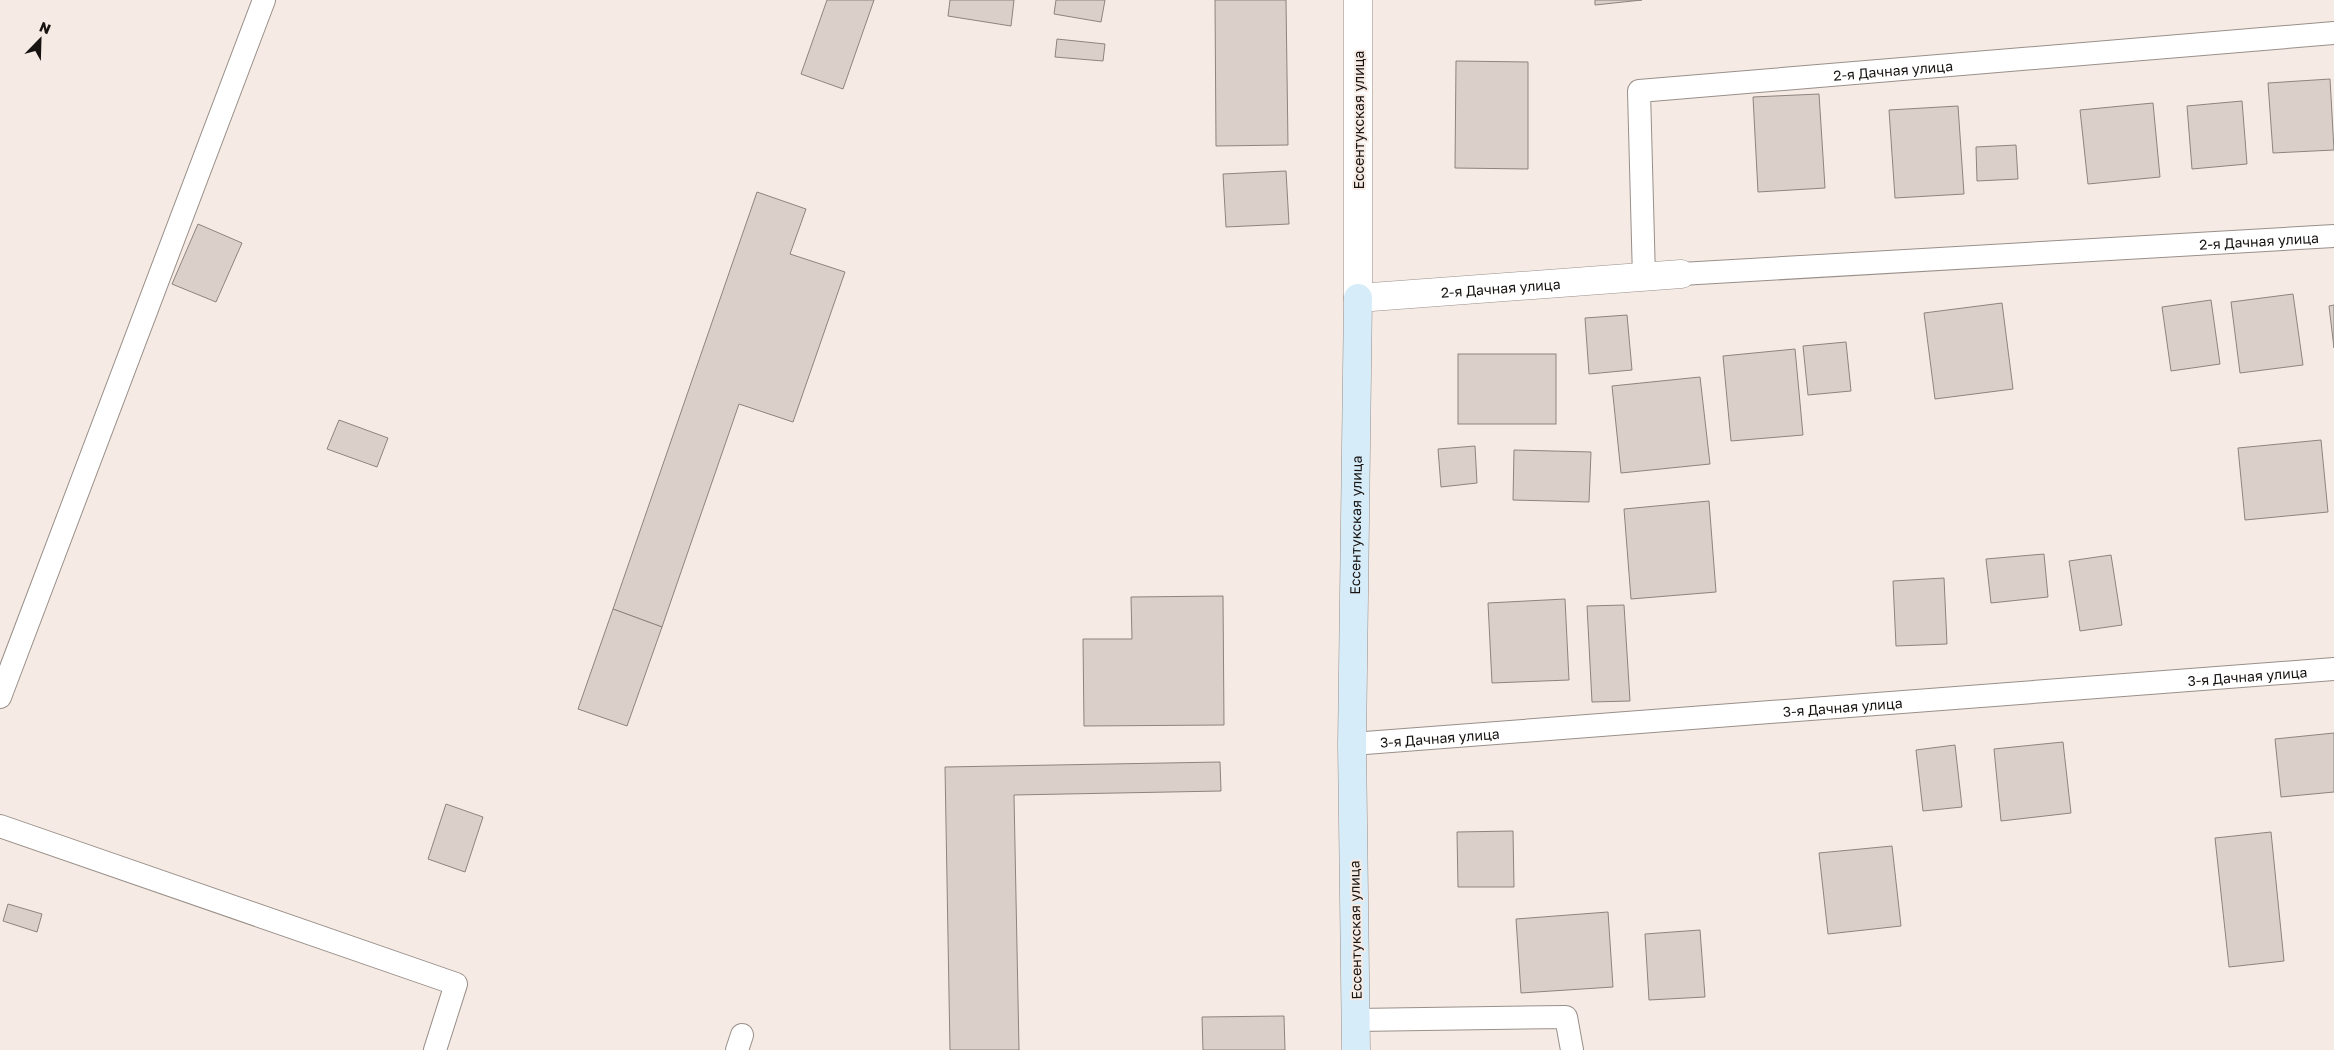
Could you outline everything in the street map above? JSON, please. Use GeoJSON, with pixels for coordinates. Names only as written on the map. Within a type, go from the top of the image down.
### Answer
{"type":"FeatureCollection","features":[{"type":"Feature","properties":{"kind":"street","name":"Ессентукская улица"},"geometry":{"type":"LineString","coordinates":[[1356,1050],[1352,744],[1358,298],[1358,0]]}},
{"type":"Feature","properties":{"kind":"street","name":"2-я Дачная улица"},"geometry":{"type":"LineString","coordinates":[[1358,298],[1681,274]]}},
{"type":"Feature","properties":{"kind":"lane"},"geometry":{"type":"LineString","coordinates":[[0,696],[264,0]]}},
{"type":"Feature","properties":{"kind":"lane","name":"2-я Дачная улица"},"geometry":{"type":"LineString","coordinates":[[1644,278],[1639,91],[2334,32]]}},
{"type":"Feature","properties":{"kind":"lane","name":"2-я Дачная улица"},"geometry":{"type":"LineString","coordinates":[[1681,274],[2334,236]]}},
{"type":"Feature","properties":{"kind":"lane","name":"3-я Дачная улица"},"geometry":{"type":"LineString","coordinates":[[1352,744],[2334,669]]}},
{"type":"Feature","properties":{"kind":"lane"},"geometry":{"type":"LineString","coordinates":[[0,826],[456,984],[435,1050]]}},
{"type":"Feature","properties":{"kind":"lane"},"geometry":{"type":"LineString","coordinates":[[1356,1020],[1566,1017],[1572,1050]]}},
{"type":"Feature","properties":{"kind":"building"},"geometry":{"type":"Polygon","coordinates":[[[827,0],[874,0],[843,89],[801,74],[827,0]]]}},
{"type":"Feature","properties":{"kind":"building"},"geometry":{"type":"Polygon","coordinates":[[[950,0],[1014,0],[1011,26],[948,16],[950,0]]]}},
{"type":"Feature","properties":{"kind":"building"},"geometry":{"type":"Polygon","coordinates":[[[1056,0],[1105,0],[1101,22],[1054,14],[1056,0]]]}},
{"type":"Feature","properties":{"kind":"building"},"geometry":{"type":"Polygon","coordinates":[[[1215,0],[1286,0],[1288,145],[1216,146],[1215,0]]]}},
{"type":"Feature","properties":{"kind":"building"},"geometry":{"type":"Polygon","coordinates":[[[1595,0],[1642,0],[1595,5],[1595,0]]]}},
{"type":"Feature","properties":{"kind":"building"},"geometry":{"type":"Polygon","coordinates":[[[1057,39],[1105,44],[1103,61],[1055,57],[1057,39]]]}},
{"type":"Feature","properties":{"kind":"building"},"geometry":{"type":"Polygon","coordinates":[[[1456,61],[1528,62],[1528,169],[1455,168],[1456,61]]]}},
{"type":"Feature","properties":{"kind":"building"},"geometry":{"type":"Polygon","coordinates":[[[2330,79],[2334,150],[2273,153],[2268,83],[2330,79]]]}},
{"type":"Feature","properties":{"kind":"building"},"geometry":{"type":"Polygon","coordinates":[[[1819,94],[1825,188],[1758,192],[1753,97],[1819,94]]]}},
{"type":"Feature","properties":{"kind":"building"},"geometry":{"type":"Polygon","coordinates":[[[2242,101],[2247,164],[2192,169],[2187,106],[2242,101]]]}},
{"type":"Feature","properties":{"kind":"building"},"geometry":{"type":"Polygon","coordinates":[[[2153,103],[2160,177],[2088,184],[2080,110],[2153,103]]]}},
{"type":"Feature","properties":{"kind":"building"},"geometry":{"type":"Polygon","coordinates":[[[1958,106],[1964,194],[1895,198],[1889,110],[1958,106]]]}},
{"type":"Feature","properties":{"kind":"building"},"geometry":{"type":"Polygon","coordinates":[[[2016,145],[2018,179],[1977,181],[1976,147],[2016,145]]]}},
{"type":"Feature","properties":{"kind":"building"},"geometry":{"type":"Polygon","coordinates":[[[1286,171],[1289,224],[1226,227],[1223,174],[1286,171]]]}},
{"type":"Feature","properties":{"kind":"building"},"geometry":{"type":"Polygon","coordinates":[[[757,192],[806,209],[790,254],[845,272],[793,422],[739,404],[662,627],[613,609],[757,192]]]}},
{"type":"Feature","properties":{"kind":"building"},"geometry":{"type":"Polygon","coordinates":[[[198,224],[242,243],[216,302],[172,284],[198,224]]]}},
{"type":"Feature","properties":{"kind":"building"},"geometry":{"type":"Polygon","coordinates":[[[2293,294],[2303,365],[2240,373],[2231,302],[2293,294]]]}},
{"type":"Feature","properties":{"kind":"building"},"geometry":{"type":"Polygon","coordinates":[[[2211,300],[2220,364],[2171,371],[2162,307],[2211,300]]]}},
{"type":"Feature","properties":{"kind":"building"},"geometry":{"type":"Polygon","coordinates":[[[2002,303],[2013,389],[1935,399],[1924,313],[2002,303]]]}},
{"type":"Feature","properties":{"kind":"building"},"geometry":{"type":"Polygon","coordinates":[[[2334,305],[2334,348],[2329,306],[2334,305]]]}},
{"type":"Feature","properties":{"kind":"building"},"geometry":{"type":"Polygon","coordinates":[[[1627,315],[1632,370],[1589,374],[1585,318],[1627,315]]]}},
{"type":"Feature","properties":{"kind":"building"},"geometry":{"type":"Polygon","coordinates":[[[1846,342],[1851,391],[1808,395],[1803,346],[1846,342]]]}},
{"type":"Feature","properties":{"kind":"building"},"geometry":{"type":"Polygon","coordinates":[[[1795,349],[1803,435],[1731,441],[1723,356],[1795,349]]]}},
{"type":"Feature","properties":{"kind":"building"},"geometry":{"type":"Polygon","coordinates":[[[1458,354],[1556,354],[1556,424],[1458,424],[1458,354]]]}},
{"type":"Feature","properties":{"kind":"building"},"geometry":{"type":"Polygon","coordinates":[[[1700,377],[1710,464],[1621,473],[1612,386],[1700,377]]]}},
{"type":"Feature","properties":{"kind":"building"},"geometry":{"type":"Polygon","coordinates":[[[339,420],[388,438],[377,467],[327,449],[339,420]]]}},
{"type":"Feature","properties":{"kind":"building"},"geometry":{"type":"Polygon","coordinates":[[[2321,440],[2328,512],[2245,520],[2238,448],[2321,440]]]}},
{"type":"Feature","properties":{"kind":"building"},"geometry":{"type":"Polygon","coordinates":[[[1475,446],[1477,483],[1441,487],[1438,449],[1475,446]]]}},
{"type":"Feature","properties":{"kind":"building"},"geometry":{"type":"Polygon","coordinates":[[[1514,450],[1591,452],[1589,502],[1513,500],[1514,450]]]}},
{"type":"Feature","properties":{"kind":"building"},"geometry":{"type":"Polygon","coordinates":[[[1709,501],[1716,592],[1631,599],[1624,509],[1709,501]]]}},
{"type":"Feature","properties":{"kind":"building"},"geometry":{"type":"Polygon","coordinates":[[[2044,554],[2048,597],[1991,603],[1986,559],[2044,554]]]}},
{"type":"Feature","properties":{"kind":"building"},"geometry":{"type":"Polygon","coordinates":[[[2111,555],[2122,625],[2080,631],[2069,561],[2111,555]]]}},
{"type":"Feature","properties":{"kind":"building"},"geometry":{"type":"Polygon","coordinates":[[[1944,578],[1947,644],[1896,646],[1893,581],[1944,578]]]}},
{"type":"Feature","properties":{"kind":"building"},"geometry":{"type":"Polygon","coordinates":[[[1223,596],[1224,725],[1084,726],[1083,639],[1132,639],[1131,597],[1223,596]]]}},
{"type":"Feature","properties":{"kind":"building"},"geometry":{"type":"Polygon","coordinates":[[[1565,599],[1569,680],[1492,683],[1488,603],[1565,599]]]}},
{"type":"Feature","properties":{"kind":"building"},"geometry":{"type":"Polygon","coordinates":[[[1624,605],[1630,701],[1592,702],[1587,606],[1624,605]]]}},
{"type":"Feature","properties":{"kind":"building"},"geometry":{"type":"Polygon","coordinates":[[[613,609],[662,627],[627,726],[578,709],[613,609]]]}},
{"type":"Feature","properties":{"kind":"building"},"geometry":{"type":"Polygon","coordinates":[[[2334,733],[2334,792],[2281,797],[2275,739],[2334,733]]]}},
{"type":"Feature","properties":{"kind":"building"},"geometry":{"type":"Polygon","coordinates":[[[2063,742],[2071,813],[2001,821],[1994,749],[2063,742]]]}},
{"type":"Feature","properties":{"kind":"building"},"geometry":{"type":"Polygon","coordinates":[[[1955,745],[1962,807],[1923,811],[1916,750],[1955,745]]]}},
{"type":"Feature","properties":{"kind":"building"},"geometry":{"type":"Polygon","coordinates":[[[1220,762],[1221,791],[1014,795],[1019,1050],[950,1050],[945,767],[1220,762]]]}},
{"type":"Feature","properties":{"kind":"building"},"geometry":{"type":"Polygon","coordinates":[[[446,804],[483,817],[465,872],[428,859],[446,804]]]}},
{"type":"Feature","properties":{"kind":"building"},"geometry":{"type":"Polygon","coordinates":[[[1513,831],[1514,887],[1458,887],[1457,832],[1513,831]]]}},
{"type":"Feature","properties":{"kind":"building"},"geometry":{"type":"Polygon","coordinates":[[[2271,832],[2284,961],[2229,967],[2215,838],[2271,832]]]}},
{"type":"Feature","properties":{"kind":"building"},"geometry":{"type":"Polygon","coordinates":[[[1892,846],[1901,926],[1828,934],[1819,853],[1892,846]]]}},
{"type":"Feature","properties":{"kind":"building"},"geometry":{"type":"Polygon","coordinates":[[[8,904],[42,914],[37,932],[3,921],[8,904]]]}},
{"type":"Feature","properties":{"kind":"building"},"geometry":{"type":"Polygon","coordinates":[[[1608,912],[1613,987],[1521,993],[1516,919],[1608,912]]]}},
{"type":"Feature","properties":{"kind":"building"},"geometry":{"type":"Polygon","coordinates":[[[1700,930],[1705,997],[1649,1000],[1645,934],[1700,930]]]}},
{"type":"Feature","properties":{"kind":"building"},"geometry":{"type":"Polygon","coordinates":[[[1284,1016],[1285,1050],[1203,1050],[1202,1017],[1284,1016]]]}}]}
